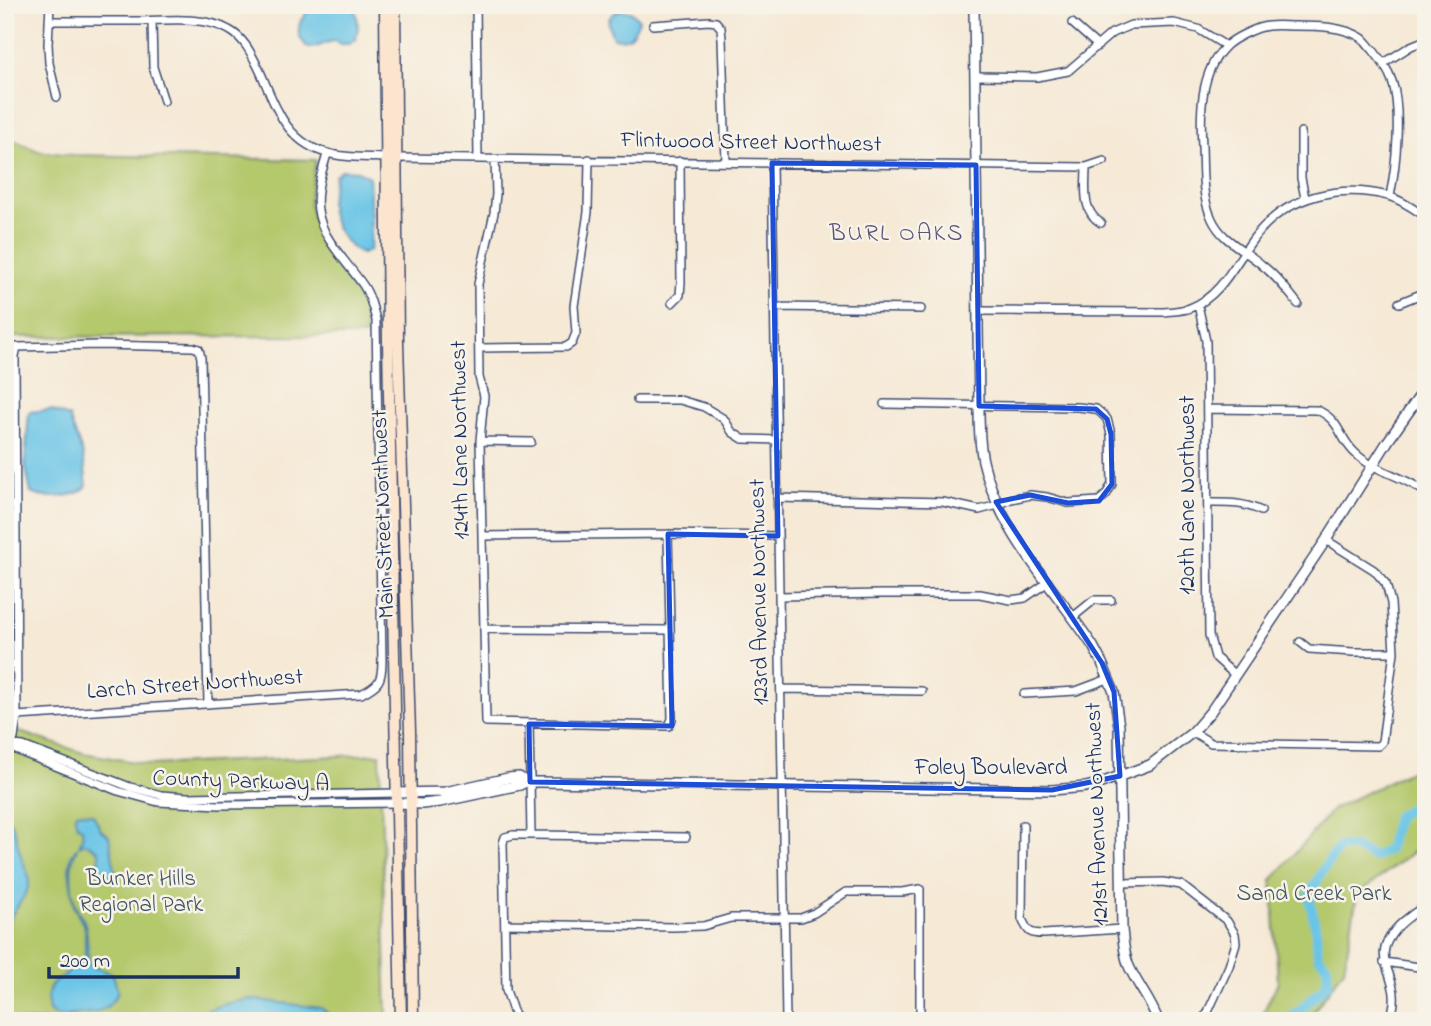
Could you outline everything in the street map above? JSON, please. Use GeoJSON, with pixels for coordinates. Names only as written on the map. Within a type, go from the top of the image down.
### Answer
{"type":"FeatureCollection","features":[{"type":"Feature","properties":{"kind":"main road","name":"Main Street Northwest"},"geometry":{"type":"LineString","coordinates":[[385,5],[409,720],[413,1021]]}},
{"type":"Feature","properties":{"kind":"main road","name":"Main Street Northwest"},"geometry":{"type":"LineString","coordinates":[[395,5],[389,394],[401,1021]]}},
{"type":"Feature","properties":{"kind":"street"},"geometry":{"type":"LineString","coordinates":[[50,5],[49,62],[57,97]]}},
{"type":"Feature","properties":{"kind":"street"},"geometry":{"type":"LineString","coordinates":[[476,5],[478,159]]}},
{"type":"Feature","properties":{"kind":"street","name":"121st Avenue Northwest"},"geometry":{"type":"LineString","coordinates":[[974,5],[977,311],[982,458],[1009,528],[1073,617],[1102,663],[1114,692],[1119,726],[1124,948],[1128,964],[1158,1021]]}},
{"type":"Feature","properties":{"kind":"street","name":"Flintwood Street Northwest"},"geometry":{"type":"LineString","coordinates":[[49,21],[182,20],[211,23],[230,30],[249,47],[289,131],[304,143],[327,154],[345,158],[1086,167],[1104,161]]}},
{"type":"Feature","properties":{"kind":"street"},"geometry":{"type":"LineString","coordinates":[[152,21],[153,67],[164,101]]}},
{"type":"Feature","properties":{"kind":"street"},"geometry":{"type":"LineString","coordinates":[[653,25],[709,21],[716,22],[720,28],[726,162]]}},
{"type":"Feature","properties":{"kind":"street"},"geometry":{"type":"LineString","coordinates":[[1072,23],[1098,46]]}},
{"type":"Feature","properties":{"kind":"street"},"geometry":{"type":"LineString","coordinates":[[975,76],[1037,77],[1069,71],[1112,33],[1131,25],[1174,23],[1198,29],[1226,46]]}},
{"type":"Feature","properties":{"kind":"street"},"geometry":{"type":"LineString","coordinates":[[1298,303],[1261,264],[1223,235],[1212,220],[1206,204],[1201,136],[1204,86],[1214,63],[1226,46],[1243,35],[1266,26],[1311,26],[1346,31],[1363,39],[1384,63],[1393,83],[1396,157],[1390,197]]}},
{"type":"Feature","properties":{"kind":"street"},"geometry":{"type":"LineString","coordinates":[[1384,63],[1426,40]]}},
{"type":"Feature","properties":{"kind":"street"},"geometry":{"type":"LineString","coordinates":[[1301,132],[1301,178],[1305,198]]}},
{"type":"Feature","properties":{"kind":"street","name":"Larch Street Northwest"},"geometry":{"type":"LineString","coordinates":[[17,716],[361,694],[374,688],[381,679],[376,320],[365,287],[330,244],[321,223],[317,192],[327,154]]}},
{"type":"Feature","properties":{"kind":"street","name":"124th Lane Northwest"},"geometry":{"type":"LineString","coordinates":[[495,159],[494,214],[478,284],[479,377],[484,396],[480,441],[486,722],[529,724]]}},
{"type":"Feature","properties":{"kind":"street"},"geometry":{"type":"LineString","coordinates":[[480,348],[566,346],[572,343],[576,333],[576,287],[588,212],[589,159]]}},
{"type":"Feature","properties":{"kind":"street"},"geometry":{"type":"LineString","coordinates":[[672,303],[680,295],[681,282],[680,161]]}},
{"type":"Feature","properties":{"kind":"street","name":"123rd Avenue Northwest"},"geometry":{"type":"LineString","coordinates":[[772,163],[786,1021]]}},
{"type":"Feature","properties":{"kind":"street"},"geometry":{"type":"LineString","coordinates":[[1086,167],[1088,208],[1091,216],[1101,223]]}},
{"type":"Feature","properties":{"kind":"street"},"geometry":{"type":"LineString","coordinates":[[977,311],[1164,312],[1187,309],[1198,305],[1223,284],[1267,223],[1305,198],[1365,192],[1390,197],[1426,217]]}},
{"type":"Feature","properties":{"kind":"street"},"geometry":{"type":"LineString","coordinates":[[1399,303],[1426,292]]}},
{"type":"Feature","properties":{"kind":"street","name":"120th Lane Northwest"},"geometry":{"type":"LineString","coordinates":[[1198,305],[1206,341],[1210,643],[1215,657],[1236,675]]}},
{"type":"Feature","properties":{"kind":"street"},"geometry":{"type":"LineString","coordinates":[[775,307],[921,309]]}},
{"type":"Feature","properties":{"kind":"street"},"geometry":{"type":"LineString","coordinates":[[8,745],[14,738],[17,716],[17,346],[99,345],[199,349],[208,704]]}},
{"type":"Feature","properties":{"kind":"street","name":"Foley Boulevard"},"geometry":{"type":"LineString","coordinates":[[397,798],[440,802],[528,782],[1052,790],[1086,787],[1150,765],[1193,732],[1211,711],[1426,387]]}},
{"type":"Feature","properties":{"kind":"street"},"geometry":{"type":"LineString","coordinates":[[637,400],[680,400],[704,407],[724,419],[732,432],[743,439],[777,440]]}},
{"type":"Feature","properties":{"kind":"street"},"geometry":{"type":"LineString","coordinates":[[777,498],[943,502],[979,510],[1030,495],[1068,503],[1099,501],[1112,484],[1111,434],[1107,419],[1096,409],[884,404]]}},
{"type":"Feature","properties":{"kind":"street"},"geometry":{"type":"LineString","coordinates":[[1207,409],[1317,410],[1329,415],[1353,452],[1373,466],[1416,485],[1426,493]]}},
{"type":"Feature","properties":{"kind":"street"},"geometry":{"type":"LineString","coordinates":[[480,441],[531,442]]}},
{"type":"Feature","properties":{"kind":"street"},"geometry":{"type":"LineString","coordinates":[[1208,503],[1236,503],[1261,511]]}},
{"type":"Feature","properties":{"kind":"street"},"geometry":{"type":"LineString","coordinates":[[5,505],[16,505]]}},
{"type":"Feature","properties":{"kind":"street"},"geometry":{"type":"LineString","coordinates":[[531,835],[529,724],[669,726],[672,719],[668,534]]}},
{"type":"Feature","properties":{"kind":"street"},"geometry":{"type":"LineString","coordinates":[[482,536],[778,536]]}},
{"type":"Feature","properties":{"kind":"street"},"geometry":{"type":"LineString","coordinates":[[1193,732],[1211,743],[1378,746],[1383,739],[1394,652],[1391,603],[1386,584],[1374,570],[1326,540]]}},
{"type":"Feature","properties":{"kind":"street"},"geometry":{"type":"LineString","coordinates":[[779,596],[981,594],[1011,600],[1025,598],[1048,582]]}},
{"type":"Feature","properties":{"kind":"street"},"geometry":{"type":"LineString","coordinates":[[1073,617],[1094,600],[1111,600]]}},
{"type":"Feature","properties":{"kind":"street"},"geometry":{"type":"LineString","coordinates":[[484,629],[670,630]]}},
{"type":"Feature","properties":{"kind":"street"},"geometry":{"type":"LineString","coordinates":[[1300,642],[1309,649],[1394,652]]}},
{"type":"Feature","properties":{"kind":"street"},"geometry":{"type":"LineString","coordinates":[[5,665],[16,664]]}},
{"type":"Feature","properties":{"kind":"street"},"geometry":{"type":"LineString","coordinates":[[1024,694],[1076,691],[1108,679]]}},
{"type":"Feature","properties":{"kind":"street"},"geometry":{"type":"LineString","coordinates":[[781,689],[922,691]]}},
{"type":"Feature","properties":{"kind":"street","name":"County Parkway A"},"geometry":{"type":"LineString","coordinates":[[8,745],[23,746],[119,784],[161,795],[397,798]]}},
{"type":"Feature","properties":{"kind":"street"},"geometry":{"type":"LineString","coordinates":[[1023,825],[1022,919],[1029,931],[1044,934],[1122,929]]}},
{"type":"Feature","properties":{"kind":"street"},"geometry":{"type":"LineString","coordinates":[[520,1021],[513,1011],[506,990],[505,837],[531,835],[686,838]]}},
{"type":"Feature","properties":{"kind":"street"},"geometry":{"type":"LineString","coordinates":[[1121,883],[1181,885],[1227,921],[1235,934],[1236,943],[1229,966],[1207,1014],[1200,1021]]}},
{"type":"Feature","properties":{"kind":"street"},"geometry":{"type":"LineString","coordinates":[[505,924],[683,927],[703,926],[730,918],[801,918],[814,913],[846,892],[902,892],[920,889],[920,1021]]}},
{"type":"Feature","properties":{"kind":"street"},"geometry":{"type":"LineString","coordinates":[[1390,1021],[1394,993],[1384,962],[1386,947],[1396,928],[1426,905]]}},
{"type":"Feature","properties":{"kind":"street"},"geometry":{"type":"LineString","coordinates":[[1384,962],[1426,968]]}},
{"type":"Feature","properties":{"kind":"street"},"geometry":{"type":"LineString","coordinates":[[496,971],[506,970]]}},
{"type":"Feature","properties":{"kind":"street"},"geometry":{"type":"LineString","coordinates":[[551,1021],[678,1021]]}},
{"type":"Feature","properties":{"kind":"highlighted area"},"geometry":{"type":"Polygon","coordinates":[[[772,163],[976,165],[979,406],[1096,409],[1107,419],[1111,434],[1112,484],[1099,501],[1068,503],[1030,495],[996,502],[1102,663],[1114,692],[1120,776],[1052,790],[530,782],[529,724],[672,726],[668,534],[778,536],[772,163]]]}},
{"type":"Feature","properties":{"kind":"green space"},"geometry":{"type":"Polygon","coordinates":[[[5,94],[6,137],[38,151],[72,155],[316,160],[309,202],[319,241],[364,305],[365,336],[5,337],[5,94]]]}},
{"type":"Feature","properties":{"kind":"green space","name":"Sand Creek Park"},"geometry":{"type":"Polygon","coordinates":[[[1426,728],[1426,842],[1357,895],[1344,969],[1307,1021],[1259,1021],[1278,982],[1272,880],[1333,809],[1412,770],[1426,728]]]}},
{"type":"Feature","properties":{"kind":"green space","name":"Bunker Hills Regional Park"},"geometry":{"type":"Polygon","coordinates":[[[5,729],[83,753],[151,765],[380,754],[387,1021],[5,1021],[5,729]]]}},
{"type":"Feature","properties":{"kind":"water"},"geometry":{"type":"Polygon","coordinates":[[[311,5],[352,5],[358,21],[356,39],[349,44],[332,41],[308,48],[299,29],[301,20],[311,5]]]}},
{"type":"Feature","properties":{"kind":"water"},"geometry":{"type":"Polygon","coordinates":[[[620,10],[632,12],[639,20],[633,32],[624,39],[614,38],[608,22],[611,15],[620,10]]]}},
{"type":"Feature","properties":{"kind":"water"},"geometry":{"type":"Polygon","coordinates":[[[342,170],[358,171],[369,177],[370,250],[362,254],[340,233],[331,211],[335,175],[342,170]]]}},
{"type":"Feature","properties":{"kind":"water"},"geometry":{"type":"Polygon","coordinates":[[[51,410],[69,417],[83,455],[87,486],[76,493],[61,497],[44,497],[31,493],[25,464],[29,412],[51,410]]]}},
{"type":"Feature","properties":{"kind":"water"},"geometry":{"type":"Polygon","coordinates":[[[79,812],[93,814],[101,830],[109,836],[115,870],[113,877],[102,876],[97,872],[100,857],[96,849],[86,843],[79,846],[82,828],[78,826],[75,818],[79,812]]]}},
{"type":"Feature","properties":{"kind":"water"},"geometry":{"type":"Polygon","coordinates":[[[5,815],[14,829],[29,879],[28,888],[10,918],[5,943],[5,815]]]}},
{"type":"Feature","properties":{"kind":"water"},"geometry":{"type":"Polygon","coordinates":[[[76,848],[71,869],[72,884],[75,904],[86,928],[89,963],[113,974],[118,992],[101,1010],[61,1017],[49,1011],[47,997],[51,985],[85,958],[85,928],[74,907],[69,870],[71,856],[76,848]]]}},
{"type":"Feature","properties":{"kind":"water"},"geometry":{"type":"Polygon","coordinates":[[[250,999],[321,1008],[337,1021],[183,1021],[215,1007],[250,999]]]}},
{"type":"Feature","properties":{"kind":"waterway"},"geometry":{"type":"LineString","coordinates":[[1283,1021],[1300,1010],[1328,983],[1327,966],[1318,956],[1309,896],[1324,868],[1339,847],[1353,847],[1374,857],[1388,850],[1397,816],[1414,806],[1426,813]]}},
{"type":"Feature","properties":{"kind":"district","name":"BURL OAKS"},"geometry":{"type":"Point","coordinates":[897,234]}}]}
